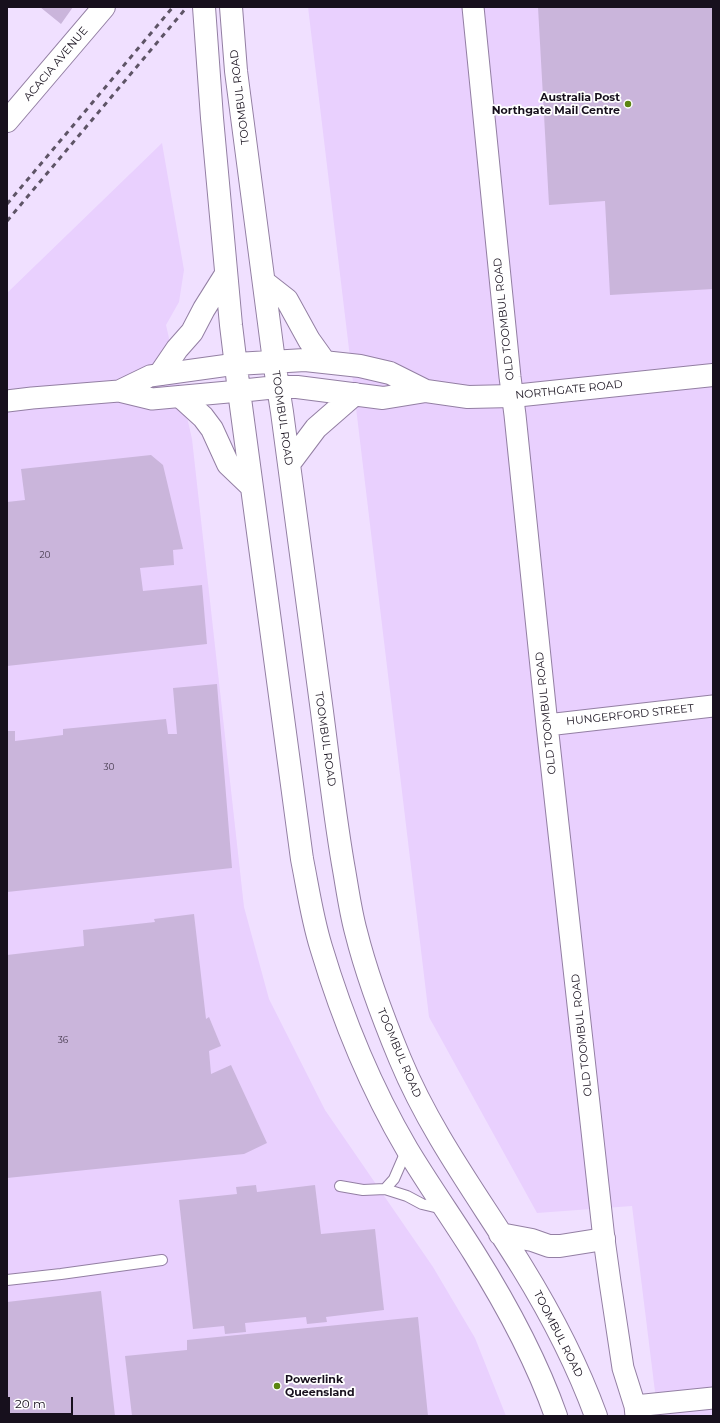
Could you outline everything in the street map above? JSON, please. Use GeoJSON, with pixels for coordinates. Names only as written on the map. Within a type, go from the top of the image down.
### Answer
{"type":"FeatureCollection","features":[{"type":"Feature","properties":{"kind":"main road","name":"ACACIA AVENUE"},"geometry":{"type":"LineString","coordinates":[[7,121],[104,7]]}},
{"type":"Feature","properties":{"kind":"main road"},"geometry":{"type":"LineString","coordinates":[[204,7],[226,274],[239,391],[302,859],[312,913],[321,947],[367,1074],[407,1149],[475,1254],[520,1335],[538,1371],[556,1416]]}},
{"type":"Feature","properties":{"kind":"main road","name":"TOOMBUL ROAD"},"geometry":{"type":"LineString","coordinates":[[231,8],[236,71],[274,361],[330,777],[355,931],[384,1020],[415,1091],[439,1138],[522,1267],[560,1335],[586,1389],[596,1416]]}},
{"type":"Feature","properties":{"kind":"main road"},"geometry":{"type":"LineString","coordinates":[[160,374],[177,349],[192,332],[204,309],[226,274]]}},
{"type":"Feature","properties":{"kind":"main road"},"geometry":{"type":"LineString","coordinates":[[264,282],[287,300],[309,340],[324,361]]}},
{"type":"Feature","properties":{"kind":"main road","name":"NORTHGATE ROAD"},"geometry":{"type":"LineString","coordinates":[[236,364],[305,360],[360,366],[390,373],[426,391]]}},
{"type":"Feature","properties":{"kind":"main road","name":"NORTHGATE ROAD"},"geometry":{"type":"LineString","coordinates":[[239,391],[278,387],[297,387],[383,398],[426,391],[468,397],[513,396],[713,375]]}},
{"type":"Feature","properties":{"kind":"main road"},"geometry":{"type":"LineString","coordinates":[[289,464],[316,428],[355,394]]}},
{"type":"Feature","properties":{"kind":"main road"},"geometry":{"type":"LineString","coordinates":[[180,397],[203,417],[212,429],[228,464],[251,486]]}},
{"type":"Feature","properties":{"kind":"main road"},"geometry":{"type":"LineString","coordinates":[[500,1234],[532,1240],[549,1246],[560,1246],[604,1239]]}},
{"type":"Feature","properties":{"kind":"street","name":"OLD TOOMBUL ROAD"},"geometry":{"type":"LineString","coordinates":[[473,7],[547,725],[604,1239],[624,1368],[635,1411]]}},
{"type":"Feature","properties":{"kind":"street"},"geometry":{"type":"LineString","coordinates":[[119,391],[150,376],[236,364]]}},
{"type":"Feature","properties":{"kind":"street"},"geometry":{"type":"LineString","coordinates":[[7,401],[119,391],[152,399],[239,391]]}},
{"type":"Feature","properties":{"kind":"street","name":"HUNGERFORD STREET"},"geometry":{"type":"LineString","coordinates":[[547,725],[713,706]]}},
{"type":"Feature","properties":{"kind":"street"},"geometry":{"type":"LineString","coordinates":[[635,1411],[713,1398]]}},
{"type":"Feature","properties":{"kind":"lane"},"geometry":{"type":"LineString","coordinates":[[386,1189],[394,1179],[407,1149]]}},
{"type":"Feature","properties":{"kind":"lane"},"geometry":{"type":"LineString","coordinates":[[340,1186],[363,1190],[386,1189],[407,1196],[422,1204],[446,1210]]}},
{"type":"Feature","properties":{"kind":"lane"},"geometry":{"type":"LineString","coordinates":[[7,1280],[162,1260]]}},
{"type":"Feature","properties":{"kind":"shaded area"},"geometry":{"type":"Polygon","coordinates":[[[308,7],[713,7],[713,1416],[658,1416],[632,1206],[537,1213],[429,1017],[308,7]]]}},
{"type":"Feature","properties":{"kind":"shaded area"},"geometry":{"type":"Polygon","coordinates":[[[162,143],[184,270],[179,302],[166,325],[192,439],[244,907],[269,999],[325,1110],[433,1267],[475,1338],[506,1416],[7,1416],[7,293],[162,143]]]}},
{"type":"Feature","properties":{"kind":"building"},"geometry":{"type":"Polygon","coordinates":[[[40,7],[73,7],[61,24],[40,7]]]}},
{"type":"Feature","properties":{"kind":"building","name":"Australia Post Northgate Mail Centre"},"geometry":{"type":"Polygon","coordinates":[[[538,7],[713,7],[713,289],[610,295],[605,201],[549,205],[538,7]]]}},
{"type":"Feature","properties":{"kind":"building"},"geometry":{"type":"Polygon","coordinates":[[[151,455],[163,465],[183,549],[173,550],[174,565],[140,568],[143,591],[202,585],[207,644],[7,666],[7,502],[25,500],[21,469],[151,455]]]}},
{"type":"Feature","properties":{"kind":"building"},"geometry":{"type":"Polygon","coordinates":[[[217,684],[232,868],[7,892],[7,731],[15,731],[15,741],[63,735],[63,729],[166,719],[168,734],[177,734],[173,688],[217,684]]]}},
{"type":"Feature","properties":{"kind":"building"},"geometry":{"type":"Polygon","coordinates":[[[194,914],[206,1019],[209,1017],[221,1046],[209,1051],[211,1074],[231,1065],[267,1143],[244,1154],[7,1178],[7,955],[84,946],[83,930],[155,922],[154,919],[194,914]]]}},
{"type":"Feature","properties":{"kind":"building"},"geometry":{"type":"Polygon","coordinates":[[[256,1185],[257,1192],[315,1185],[321,1234],[375,1229],[384,1310],[326,1317],[327,1322],[307,1324],[306,1317],[245,1323],[246,1332],[225,1334],[224,1326],[193,1329],[179,1200],[237,1194],[236,1187],[256,1185]]]}},
{"type":"Feature","properties":{"kind":"building"},"geometry":{"type":"Polygon","coordinates":[[[101,1291],[115,1416],[7,1416],[7,1302],[101,1291]]]}},
{"type":"Feature","properties":{"kind":"building","name":"Powerlink Queensland"},"geometry":{"type":"Polygon","coordinates":[[[418,1317],[428,1416],[132,1416],[125,1356],[187,1350],[187,1340],[418,1317]]]}},
{"type":"Feature","properties":{"kind":"railway"},"geometry":{"type":"LineString","coordinates":[[7,204],[173,7]]}},
{"type":"Feature","properties":{"kind":"railway"},"geometry":{"type":"LineString","coordinates":[[7,221],[187,7]]}},
{"type":"Feature","properties":{"kind":"place","name":"Australia Post Northgate Mail Centre"},"geometry":{"type":"Point","coordinates":[628,104]}},
{"type":"Feature","properties":{"kind":"place","name":"Powerlink Queensland"},"geometry":{"type":"Point","coordinates":[277,1386]}}]}
